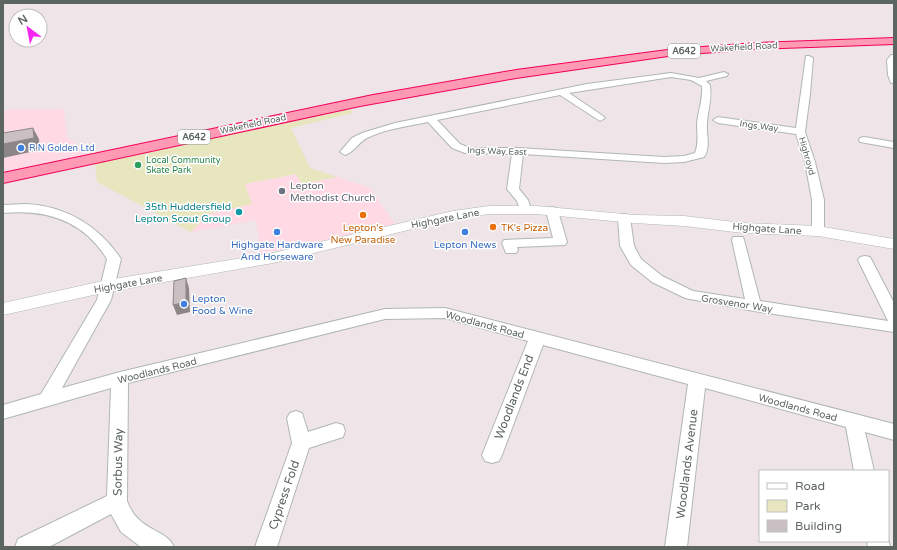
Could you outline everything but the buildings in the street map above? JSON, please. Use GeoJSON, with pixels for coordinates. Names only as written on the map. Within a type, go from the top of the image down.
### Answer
{"type":"FeatureCollection","features":[{"type":"Feature","properties":{"kind":"highway","name":"Wakefield Road"},"geometry":{"type":"LineString","coordinates":[[3,178],[360,102],[476,81],[675,52],[765,45],[894,41]]}},
{"type":"Feature","properties":{"kind":"street"},"geometry":{"type":"LineString","coordinates":[[894,57],[891,60],[894,81]]}},
{"type":"Feature","properties":{"kind":"street","name":"Highroyd"},"geometry":{"type":"LineString","coordinates":[[809,58],[806,94],[800,132],[810,162],[818,200],[818,231]]}},
{"type":"Feature","properties":{"kind":"street"},"geometry":{"type":"LineString","coordinates":[[345,152],[356,140],[379,130],[561,92],[612,82],[671,75],[700,80],[724,74]]}},
{"type":"Feature","properties":{"kind":"street","name":"Ings Way East"},"geometry":{"type":"LineString","coordinates":[[430,119],[450,140],[462,149],[476,152],[518,151],[664,160],[684,159],[700,155],[703,145],[702,123],[707,98],[706,85],[700,80]]}},
{"type":"Feature","properties":{"kind":"street"},"geometry":{"type":"LineString","coordinates":[[561,92],[600,118]]}},
{"type":"Feature","properties":{"kind":"street","name":"Ings Way"},"geometry":{"type":"LineString","coordinates":[[704,112],[711,114],[718,120]]}},
{"type":"Feature","properties":{"kind":"street","name":"Ings Way"},"geometry":{"type":"LineString","coordinates":[[702,123],[715,122],[718,120],[800,132]]}},
{"type":"Feature","properties":{"kind":"street"},"geometry":{"type":"LineString","coordinates":[[864,140],[894,145]]}},
{"type":"Feature","properties":{"kind":"street"},"geometry":{"type":"LineString","coordinates":[[518,151],[513,189],[522,198],[525,204],[525,209]]}},
{"type":"Feature","properties":{"kind":"street"},"geometry":{"type":"LineString","coordinates":[[3,209],[41,209],[56,213],[86,228],[108,249],[114,259],[104,300],[48,398]]}},
{"type":"Feature","properties":{"kind":"street","name":"Highgate Lane"},"geometry":{"type":"LineString","coordinates":[[3,309],[107,286],[273,258],[453,215],[474,212],[525,209],[624,218],[684,221],[743,228],[818,231],[894,244]]}},
{"type":"Feature","properties":{"kind":"street"},"geometry":{"type":"LineString","coordinates":[[511,250],[509,243],[560,242],[552,211]]}},
{"type":"Feature","properties":{"kind":"street","name":"Grosvenor Way"},"geometry":{"type":"LineString","coordinates":[[624,218],[627,246],[636,262],[657,279],[690,295],[894,327]]}},
{"type":"Feature","properties":{"kind":"street"},"geometry":{"type":"LineString","coordinates":[[738,240],[754,306]]}},
{"type":"Feature","properties":{"kind":"street"},"geometry":{"type":"LineString","coordinates":[[865,260],[894,318]]}},
{"type":"Feature","properties":{"kind":"street","name":"Woodlands Road"},"geometry":{"type":"LineString","coordinates":[[3,412],[48,398],[120,379],[385,314],[445,313],[894,432]]}},
{"type":"Feature","properties":{"kind":"street","name":"Woodlands End"},"geometry":{"type":"LineString","coordinates":[[492,455],[537,338]]}},
{"type":"Feature","properties":{"kind":"street","name":"Sorbus Way"},"geometry":{"type":"LineString","coordinates":[[120,379],[117,501],[121,514],[132,530],[163,547]]}},
{"type":"Feature","properties":{"kind":"street","name":"Woodlands Avenue"},"geometry":{"type":"LineString","coordinates":[[676,547],[697,380]]}},
{"type":"Feature","properties":{"kind":"street","name":"Cypress Fold"},"geometry":{"type":"LineString","coordinates":[[266,547],[301,444],[296,418]]}},
{"type":"Feature","properties":{"kind":"street"},"geometry":{"type":"LineString","coordinates":[[854,422],[864,470]]}},
{"type":"Feature","properties":{"kind":"street"},"geometry":{"type":"LineString","coordinates":[[301,444],[336,431]]}},
{"type":"Feature","properties":{"kind":"street"},"geometry":{"type":"LineString","coordinates":[[26,547],[117,501]]}},
{"type":"Feature","properties":{"kind":"shaded area"},"geometry":{"type":"Polygon","coordinates":[[[64,109],[67,137],[87,155],[3,173],[3,110],[64,109]]]}},
{"type":"Feature","properties":{"kind":"shaded area"},"geometry":{"type":"Polygon","coordinates":[[[297,174],[302,184],[337,177],[370,188],[395,224],[261,254],[256,220],[191,232],[208,214],[251,204],[244,184],[297,174]]]}},
{"type":"Feature","properties":{"kind":"green space"},"geometry":{"type":"Polygon","coordinates":[[[350,109],[353,113],[291,128],[310,168],[337,177],[302,184],[296,174],[245,184],[252,204],[208,214],[191,232],[97,182],[95,163],[350,109]]]}},
{"type":"Feature","properties":{"kind":"place","name":"R N Golden Ltd"},"geometry":{"type":"Point","coordinates":[21,148]}},
{"type":"Feature","properties":{"kind":"place","name":"Local Community Skate Park"},"geometry":{"type":"Point","coordinates":[138,165]}},
{"type":"Feature","properties":{"kind":"place","name":"Lepton Methodist Church"},"geometry":{"type":"Point","coordinates":[282,191]}},
{"type":"Feature","properties":{"kind":"place","name":"35th Huddersfield Lepton Scout Group"},"geometry":{"type":"Point","coordinates":[239,212]}},
{"type":"Feature","properties":{"kind":"place","name":"Lepton's New Paradise"},"geometry":{"type":"Point","coordinates":[363,215]}},
{"type":"Feature","properties":{"kind":"place","name":"TK's Pizza"},"geometry":{"type":"Point","coordinates":[493,227]}},
{"type":"Feature","properties":{"kind":"place","name":"Highgate Hardware And Horseware"},"geometry":{"type":"Point","coordinates":[277,232]}},
{"type":"Feature","properties":{"kind":"place","name":"Lepton News"},"geometry":{"type":"Point","coordinates":[465,232]}},
{"type":"Feature","properties":{"kind":"place","name":"Lepton Food & Wine"},"geometry":{"type":"Point","coordinates":[184,304]}}]}
